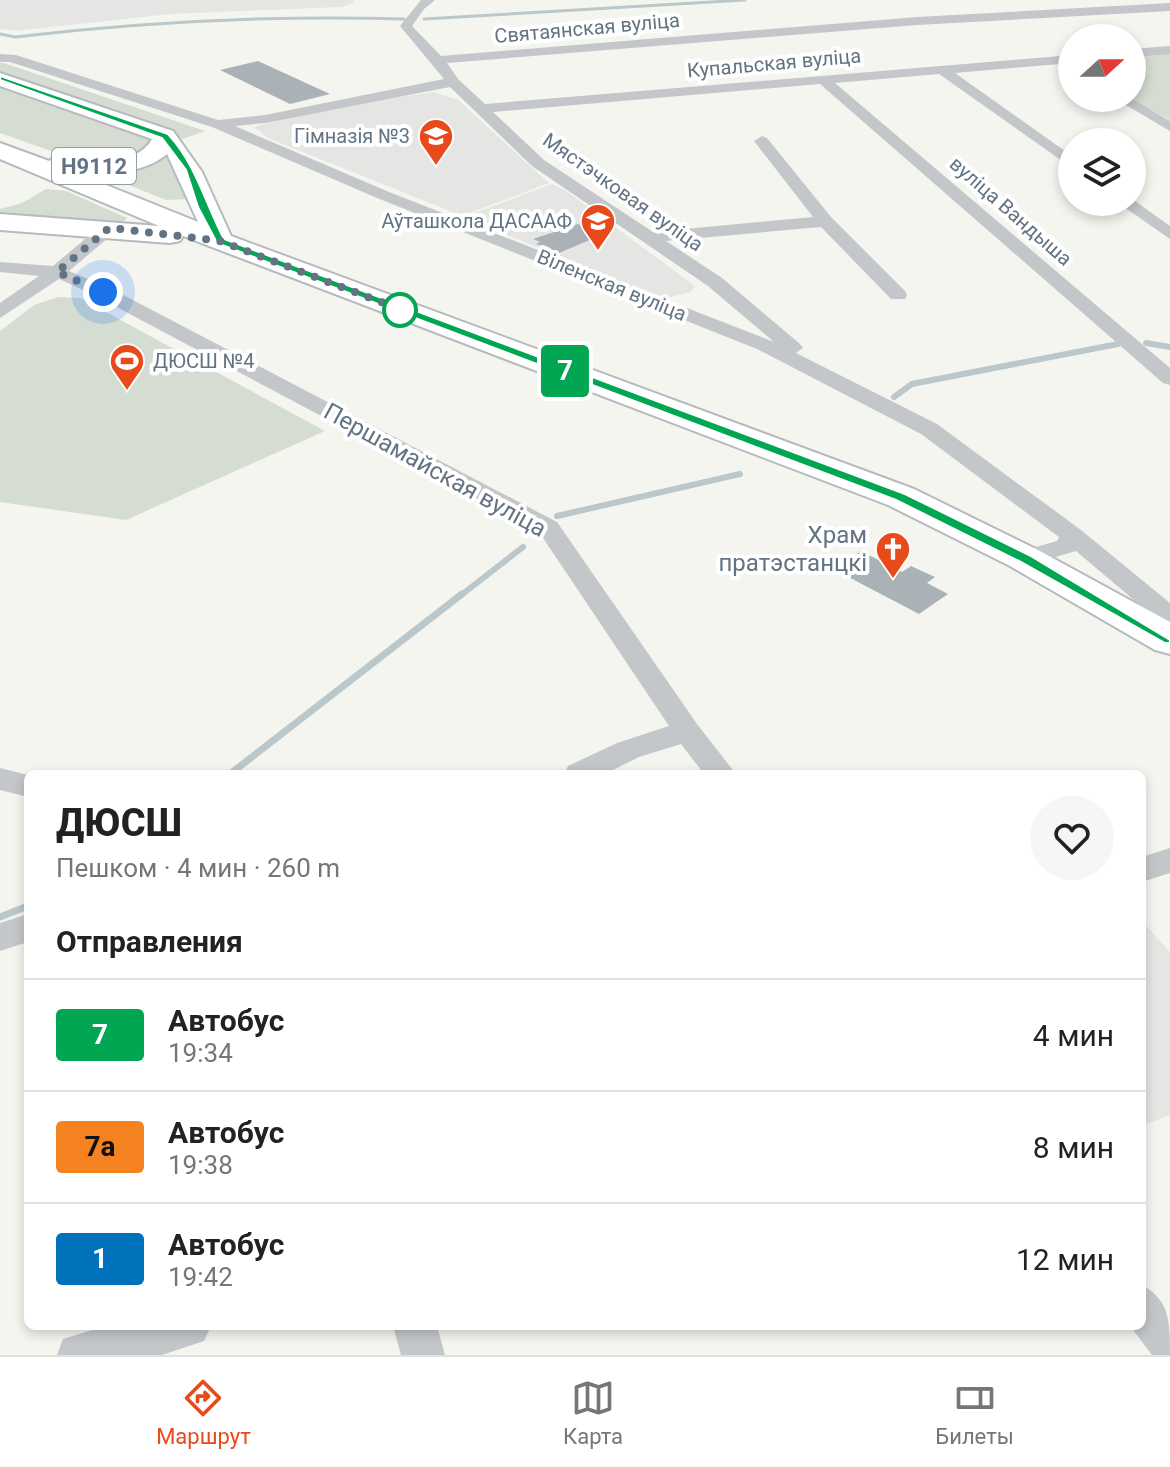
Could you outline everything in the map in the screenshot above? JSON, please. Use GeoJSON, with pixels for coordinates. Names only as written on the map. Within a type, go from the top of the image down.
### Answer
{"type":"FeatureCollection","features":[{"type":"Feature","properties":{"kind":"main road","name":"Н9112"},"geometry":{"type":"LineString","coordinates":[[0,79],[165,136],[190,170],[202,207],[220,241]]}},
{"type":"Feature","properties":{"kind":"main road","name":"Н9112"},"geometry":{"type":"LineString","coordinates":[[6,152],[82,166],[115,165],[150,155],[164,143],[165,136]]}},
{"type":"Feature","properties":{"kind":"main road","name":"Н9112"},"geometry":{"type":"LineString","coordinates":[[6,152],[35,180],[37,187],[18,198]]}},
{"type":"Feature","properties":{"kind":"main road"},"geometry":{"type":"LineString","coordinates":[[6,152],[220,241],[901,497],[1024,558],[1170,640]]}},
{"type":"Feature","properties":{"kind":"main road"},"geometry":{"type":"LineString","coordinates":[[0,222],[109,228],[220,241]]}},
{"type":"Feature","properties":{"kind":"street","name":"Мястэчковая вуліца"},"geometry":{"type":"LineString","coordinates":[[429,0],[405,23],[479,109],[538,163],[715,282],[774,342]]}},
{"type":"Feature","properties":{"kind":"street","name":"Святаянская вуліца"},"geometry":{"type":"LineString","coordinates":[[438,60],[917,21],[1170,7]]}},
{"type":"Feature","properties":{"kind":"street"},"geometry":{"type":"LineString","coordinates":[[1146,52],[1170,50]]}},
{"type":"Feature","properties":{"kind":"street","name":"Віленская вуліца"},"geometry":{"type":"LineString","coordinates":[[0,58],[11,58],[217,124],[383,195],[774,342],[821,372],[929,429],[1072,535],[1170,617]]}},
{"type":"Feature","properties":{"kind":"street","name":"Купальская вуліца"},"geometry":{"type":"LineString","coordinates":[[479,109],[1058,61]]}},
{"type":"Feature","properties":{"kind":"street"},"geometry":{"type":"LineString","coordinates":[[942,70],[1058,153]]}},
{"type":"Feature","properties":{"kind":"street","name":"вуліца Вандыша"},"geometry":{"type":"LineString","coordinates":[[822,79],[1170,379]]}},
{"type":"Feature","properties":{"kind":"street"},"geometry":{"type":"LineString","coordinates":[[217,124],[265,119],[453,82]]}},
{"type":"Feature","properties":{"kind":"street"},"geometry":{"type":"LineString","coordinates":[[1145,112],[1170,127]]}},
{"type":"Feature","properties":{"kind":"street"},"geometry":{"type":"LineString","coordinates":[[762,141],[825,221],[898,295]]}},
{"type":"Feature","properties":{"kind":"street"},"geometry":{"type":"LineString","coordinates":[[1145,216],[1170,234]]}},
{"type":"Feature","properties":{"kind":"street"},"geometry":{"type":"LineString","coordinates":[[647,238],[825,221]]}},
{"type":"Feature","properties":{"kind":"street"},"geometry":{"type":"LineString","coordinates":[[0,312],[57,272],[109,228]]}},
{"type":"Feature","properties":{"kind":"street","name":"Першамайская вуліца"},"geometry":{"type":"LineString","coordinates":[[0,267],[57,272],[103,292],[548,527],[687,731],[718,770]]}},
{"type":"Feature","properties":{"kind":"street"},"geometry":{"type":"LineString","coordinates":[[1024,558],[1068,546],[1072,535]]}},
{"type":"Feature","properties":{"kind":"street"},"geometry":{"type":"LineString","coordinates":[[587,770],[628,750],[687,731]]}},
{"type":"Feature","properties":{"kind":"street"},"geometry":{"type":"LineString","coordinates":[[0,779],[24,785]]}},
{"type":"Feature","properties":{"kind":"street"},"geometry":{"type":"LineString","coordinates":[[1146,869],[1170,860]]}},
{"type":"Feature","properties":{"kind":"street"},"geometry":{"type":"LineString","coordinates":[[0,937],[24,929]]}},
{"type":"Feature","properties":{"kind":"street"},"geometry":{"type":"LineString","coordinates":[[1146,1312],[1170,1343]]}},
{"type":"Feature","properties":{"kind":"street"},"geometry":{"type":"LineString","coordinates":[[79,1355],[174,1330]]}},
{"type":"Feature","properties":{"kind":"street"},"geometry":{"type":"LineString","coordinates":[[416,1330],[423,1355]]}},
{"type":"Feature","properties":{"kind":"shaded area"},"geometry":{"type":"Polygon","coordinates":[[[0,0],[355,2],[342,7],[170,14],[16,31],[0,29],[0,0]]]}},
{"type":"Feature","properties":{"kind":"shaded area"},"geometry":{"type":"Polygon","coordinates":[[[1170,53],[1170,120],[1146,107],[1146,55],[1170,53]]]}},
{"type":"Feature","properties":{"kind":"shaded area"},"geometry":{"type":"Polygon","coordinates":[[[0,63],[205,131],[183,139],[0,75],[0,63]]]}},
{"type":"Feature","properties":{"kind":"shaded area"},"geometry":{"type":"Polygon","coordinates":[[[0,82],[147,136],[151,145],[127,159],[74,159],[0,133],[0,82]]]}},
{"type":"Feature","properties":{"kind":"shaded area","name":"Гімназія №3"},"geometry":{"type":"Polygon","coordinates":[[[434,92],[458,100],[549,183],[462,216],[268,138],[254,127],[306,111],[434,92]]]}},
{"type":"Feature","properties":{"kind":"shaded area"},"geometry":{"type":"Polygon","coordinates":[[[169,148],[189,199],[166,200],[104,175],[105,169],[169,148]]]}},
{"type":"Feature","properties":{"kind":"shaded area","name":"Аўташкола ДАСААФ"},"geometry":{"type":"Polygon","coordinates":[[[552,184],[565,190],[695,286],[691,292],[662,299],[464,217],[552,184]]]}},
{"type":"Feature","properties":{"kind":"shaded area"},"geometry":{"type":"Polygon","coordinates":[[[46,189],[66,191],[127,218],[120,225],[0,217],[0,209],[22,203],[46,189]]]}},
{"type":"Feature","properties":{"kind":"shaded area","name":"ДЮСШ №4"},"geometry":{"type":"Polygon","coordinates":[[[58,297],[80,298],[325,431],[126,520],[0,502],[0,331],[34,305],[58,297]]]}},
{"type":"Feature","properties":{"kind":"shaded area"},"geometry":{"type":"Polygon","coordinates":[[[1146,925],[1170,952],[1170,1115],[1146,1124],[1146,925]]]}},
{"type":"Feature","properties":{"kind":"building"},"geometry":{"type":"Polygon","coordinates":[[[258,61],[330,94],[290,104],[220,70],[258,61]]]}},
{"type":"Feature","properties":{"kind":"building"},"geometry":{"type":"Polygon","coordinates":[[[578,224],[604,234],[559,253],[536,244],[540,242],[533,239],[578,224]]]}},
{"type":"Feature","properties":{"kind":"building","name":"Храм пратэстанцкі"},"geometry":{"type":"Polygon","coordinates":[[[861,551],[902,572],[911,566],[935,577],[927,583],[948,594],[919,614],[835,570],[861,551]]]}},
{"type":"Feature","properties":{"kind":"waterway"},"geometry":{"type":"LineString","coordinates":[[424,19],[745,0]]}},
{"type":"Feature","properties":{"kind":"waterway"},"geometry":{"type":"LineString","coordinates":[[0,34],[15,37],[112,27],[258,19],[404,19]]}},
{"type":"Feature","properties":{"kind":"waterway"},"geometry":{"type":"LineString","coordinates":[[1146,343],[1170,347]]}},
{"type":"Feature","properties":{"kind":"waterway"},"geometry":{"type":"LineString","coordinates":[[894,397],[912,384],[1118,344]]}},
{"type":"Feature","properties":{"kind":"waterway"},"geometry":{"type":"LineString","coordinates":[[557,516],[740,474]]}},
{"type":"Feature","properties":{"kind":"waterway"},"geometry":{"type":"LineString","coordinates":[[460,596],[523,547]]}},
{"type":"Feature","properties":{"kind":"waterway"},"geometry":{"type":"LineString","coordinates":[[235,770],[462,594]]}},
{"type":"Feature","properties":{"kind":"waterway"},"geometry":{"type":"LineString","coordinates":[[0,917],[24,908]]}},
{"type":"Feature","properties":{"kind":"bus line","name":"7"},"geometry":{"type":"LineString","coordinates":[[0,79],[165,136],[190,170],[202,207],[220,241],[901,497],[1024,558],[1170,640]]}},
{"type":"Feature","properties":{"kind":"place","name":"Гімназія №3"},"geometry":{"type":"Point","coordinates":[436,167]}},
{"type":"Feature","properties":{"kind":"place","name":"Аўташкола ДАСААФ"},"geometry":{"type":"Point","coordinates":[598,252]}},
{"type":"Feature","properties":{"kind":"place","name":"ДЮСШ №4"},"geometry":{"type":"Point","coordinates":[127,392]}},
{"type":"Feature","properties":{"kind":"place","name":"Храм пратэстанцкі"},"geometry":{"type":"Point","coordinates":[893,580]}},
{"type":"Feature","properties":{"kind":"route"},"geometry":{"type":"LineString","coordinates":[[103,292],[57,272],[109,228],[220,241],[405,311],[400,310]]}}]}
